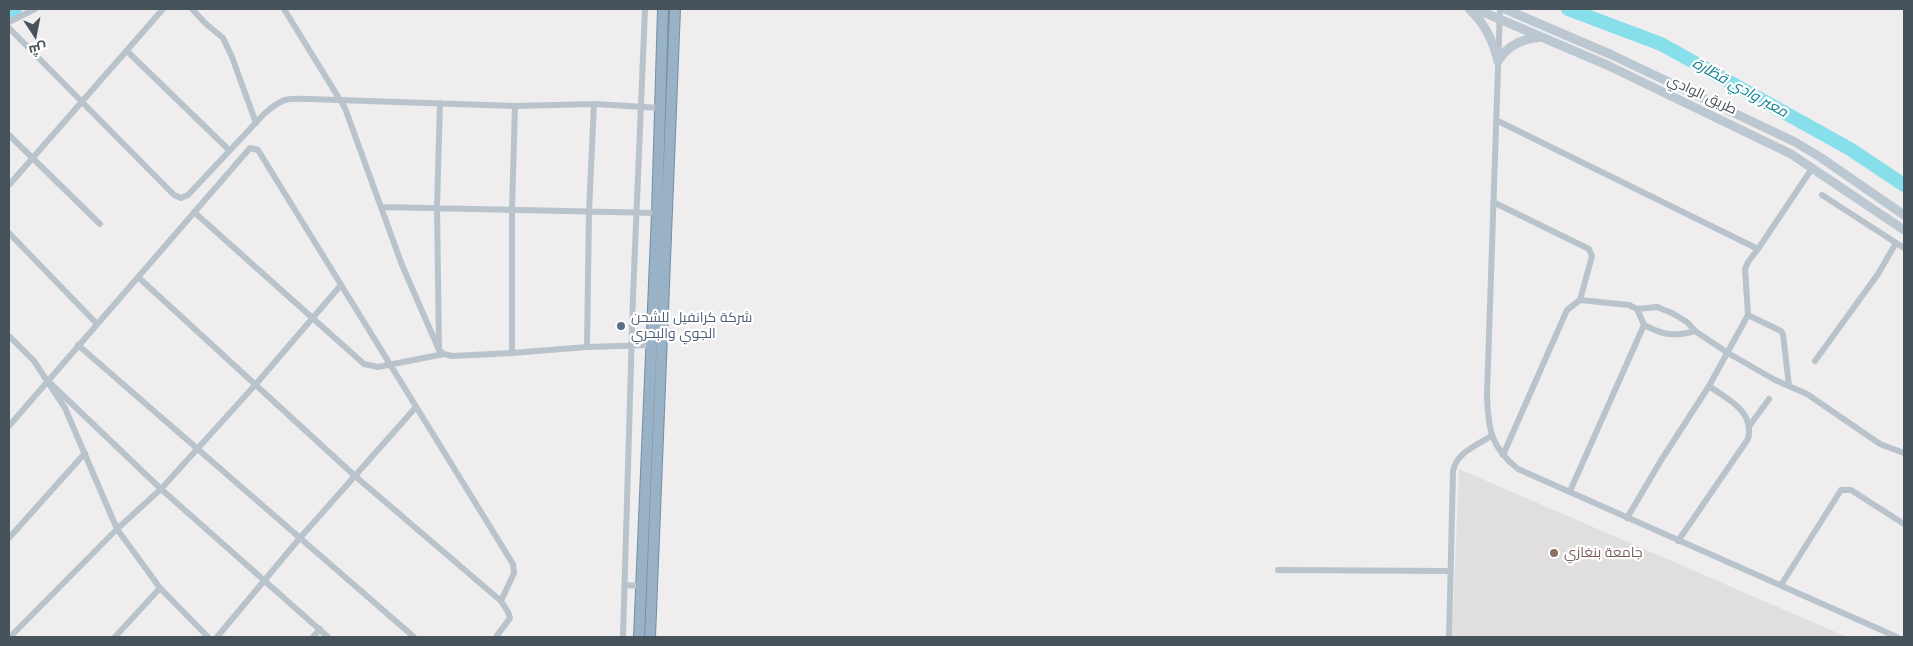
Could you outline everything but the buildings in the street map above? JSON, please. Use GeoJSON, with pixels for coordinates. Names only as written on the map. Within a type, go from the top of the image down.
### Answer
{"type":"FeatureCollection","features":[{"type":"Feature","properties":{"kind":"highway"},"geometry":{"type":"LineString","coordinates":[[640,637],[661,108],[663,9]]}},
{"type":"Feature","properties":{"kind":"highway"},"geometry":{"type":"LineString","coordinates":[[650,637],[675,9]]}},
{"type":"Feature","properties":{"kind":"main road"},"geometry":{"type":"LineString","coordinates":[[1469,9],[1484,25],[1494,45],[1498,61]]}},
{"type":"Feature","properties":{"kind":"main road","name":"طريق الوادي"},"geometry":{"type":"LineString","coordinates":[[1476,9],[1499,13],[1543,37],[1607,65],[1760,138],[1813,168],[1904,230]]}},
{"type":"Feature","properties":{"kind":"main road","name":"طريق الوادي"},"geometry":{"type":"LineString","coordinates":[[1505,9],[1612,54],[1795,142],[1904,215]]}},
{"type":"Feature","properties":{"kind":"main road"},"geometry":{"type":"LineString","coordinates":[[1498,61],[1504,51],[1512,45],[1522,40],[1543,37]]}},
{"type":"Feature","properties":{"kind":"street"},"geometry":{"type":"LineString","coordinates":[[9,22],[35,9]]}},
{"type":"Feature","properties":{"kind":"street"},"geometry":{"type":"LineString","coordinates":[[9,185],[163,9]]}},
{"type":"Feature","properties":{"kind":"street"},"geometry":{"type":"LineString","coordinates":[[192,9],[223,38],[256,122]]}},
{"type":"Feature","properties":{"kind":"street"},"geometry":{"type":"LineString","coordinates":[[284,9],[341,100],[402,265],[441,352]]}},
{"type":"Feature","properties":{"kind":"street"},"geometry":{"type":"LineString","coordinates":[[623,637],[636,213],[646,9]]}},
{"type":"Feature","properties":{"kind":"street"},"geometry":{"type":"LineString","coordinates":[[1499,13],[1487,394],[1491,436],[1502,455],[1518,469],[1897,637]]}},
{"type":"Feature","properties":{"kind":"street"},"geometry":{"type":"LineString","coordinates":[[9,28],[174,195],[181,198],[188,195],[256,122],[277,102],[283,100],[515,106],[594,104],[661,108]]}},
{"type":"Feature","properties":{"kind":"street"},"geometry":{"type":"LineString","coordinates":[[127,51],[229,150]]}},
{"type":"Feature","properties":{"kind":"street"},"geometry":{"type":"LineString","coordinates":[[440,103],[437,208],[441,352]]}},
{"type":"Feature","properties":{"kind":"street"},"geometry":{"type":"LineString","coordinates":[[587,347],[589,210],[594,104]]}},
{"type":"Feature","properties":{"kind":"street"},"geometry":{"type":"LineString","coordinates":[[512,353],[512,209],[515,106]]}},
{"type":"Feature","properties":{"kind":"street"},"geometry":{"type":"LineString","coordinates":[[1496,120],[1758,249]]}},
{"type":"Feature","properties":{"kind":"street"},"geometry":{"type":"LineString","coordinates":[[9,135],[100,224]]}},
{"type":"Feature","properties":{"kind":"street"},"geometry":{"type":"LineString","coordinates":[[9,426],[250,148],[254,148],[258,150],[513,564],[514,573],[501,601]]}},
{"type":"Feature","properties":{"kind":"street"},"geometry":{"type":"LineString","coordinates":[[1628,518],[1660,462],[1709,386],[1748,316],[1745,268],[1813,168]]}},
{"type":"Feature","properties":{"kind":"street"},"geometry":{"type":"LineString","coordinates":[[1822,196],[1904,248]]}},
{"type":"Feature","properties":{"kind":"street"},"geometry":{"type":"LineString","coordinates":[[1493,202],[1589,250],[1592,256],[1580,300],[1567,310],[1502,455]]}},
{"type":"Feature","properties":{"kind":"street"},"geometry":{"type":"LineString","coordinates":[[382,207],[589,210],[657,213]]}},
{"type":"Feature","properties":{"kind":"street"},"geometry":{"type":"LineString","coordinates":[[194,212],[364,364],[378,367],[441,352],[452,356],[587,347],[651,345]]}},
{"type":"Feature","properties":{"kind":"street"},"geometry":{"type":"LineString","coordinates":[[9,233],[97,324]]}},
{"type":"Feature","properties":{"kind":"street"},"geometry":{"type":"LineString","coordinates":[[1815,361],[1878,274],[1896,243]]}},
{"type":"Feature","properties":{"kind":"street"},"geometry":{"type":"LineString","coordinates":[[138,277],[355,476],[501,601],[510,618],[496,637]]}},
{"type":"Feature","properties":{"kind":"street"},"geometry":{"type":"LineString","coordinates":[[10,637],[117,529],[161,489],[256,384],[341,284]]}},
{"type":"Feature","properties":{"kind":"street"},"geometry":{"type":"LineString","coordinates":[[1580,300],[1630,305],[1637,309],[1644,324],[1659,333],[1673,335],[1695,331]]}},
{"type":"Feature","properties":{"kind":"street"},"geometry":{"type":"LineString","coordinates":[[1637,309],[1657,307],[1672,313],[1728,354],[1807,394],[1880,444],[1904,453]]}},
{"type":"Feature","properties":{"kind":"street"},"geometry":{"type":"LineString","coordinates":[[1748,316],[1781,331],[1783,334],[1789,386]]}},
{"type":"Feature","properties":{"kind":"street"},"geometry":{"type":"LineString","coordinates":[[1570,491],[1644,324]]}},
{"type":"Feature","properties":{"kind":"street"},"geometry":{"type":"LineString","coordinates":[[9,336],[34,361],[65,408],[117,529],[160,588],[208,637]]}},
{"type":"Feature","properties":{"kind":"street"},"geometry":{"type":"LineString","coordinates":[[78,345],[196,450],[414,637]]}},
{"type":"Feature","properties":{"kind":"street"},"geometry":{"type":"LineString","coordinates":[[48,381],[161,489],[328,637]]}},
{"type":"Feature","properties":{"kind":"street"},"geometry":{"type":"LineString","coordinates":[[1709,386],[1742,411],[1750,425]]}},
{"type":"Feature","properties":{"kind":"street"},"geometry":{"type":"LineString","coordinates":[[1678,541],[1748,439],[1750,425],[1769,399]]}},
{"type":"Feature","properties":{"kind":"street"},"geometry":{"type":"LineString","coordinates":[[217,637],[299,539],[416,407]]}},
{"type":"Feature","properties":{"kind":"street"},"geometry":{"type":"LineString","coordinates":[[1449,637],[1453,471],[1455,462],[1462,454],[1491,436]]}},
{"type":"Feature","properties":{"kind":"street"},"geometry":{"type":"LineString","coordinates":[[9,538],[85,453]]}},
{"type":"Feature","properties":{"kind":"street"},"geometry":{"type":"LineString","coordinates":[[1781,585],[1841,490],[1851,490],[1904,524]]}},
{"type":"Feature","properties":{"kind":"street"},"geometry":{"type":"LineString","coordinates":[[1278,570],[1451,571]]}},
{"type":"Feature","properties":{"kind":"street"},"geometry":{"type":"LineString","coordinates":[[624,584],[642,586]]}},
{"type":"Feature","properties":{"kind":"street"},"geometry":{"type":"LineString","coordinates":[[115,637],[160,588]]}},
{"type":"Feature","properties":{"kind":"street"},"geometry":{"type":"LineString","coordinates":[[313,637],[320,629]]}},
{"type":"Feature","properties":{"kind":"shaded area","name":"جامعة بنغازي"},"geometry":{"type":"Polygon","coordinates":[[[1459,469],[1847,637],[1452,637],[1459,469]]]}},
{"type":"Feature","properties":{"kind":"waterway","name":"معبر وادي قطّارة"},"geometry":{"type":"LineString","coordinates":[[9,12],[15,9]]}},
{"type":"Feature","properties":{"kind":"waterway","name":"معبر وادي قطّارة"},"geometry":{"type":"LineString","coordinates":[[1568,9],[1661,44],[1850,149],[1904,185]]}},
{"type":"Feature","properties":{"kind":"place","name":"شركة كرانفيل للشحن الجوي والبحري"},"geometry":{"type":"Point","coordinates":[621,326]}},
{"type":"Feature","properties":{"kind":"place","name":"جامعة بنغازي"},"geometry":{"type":"Point","coordinates":[1554,553]}}]}
